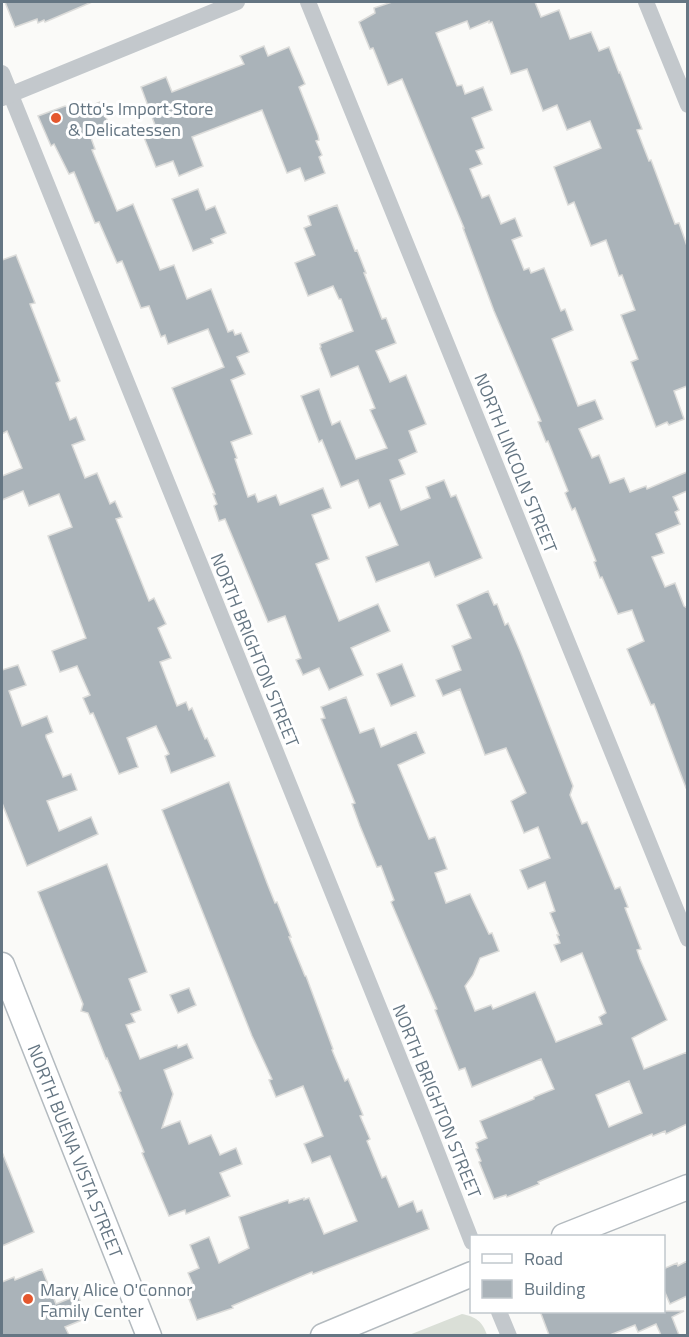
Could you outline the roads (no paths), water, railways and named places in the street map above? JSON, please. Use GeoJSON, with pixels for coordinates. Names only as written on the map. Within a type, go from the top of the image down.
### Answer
{"type":"FeatureCollection","features":[{"type":"Feature","properties":{"kind":"main road","name":"NORTH BUENA VISTA STREET"},"geometry":{"type":"LineString","coordinates":[[2,965],[149,1335]]}},
{"type":"Feature","properties":{"kind":"main road"},"geometry":{"type":"LineString","coordinates":[[566,1235],[687,1186]]}},
{"type":"Feature","properties":{"kind":"main road"},"geometry":{"type":"LineString","coordinates":[[322,1335],[470,1274]]}},
{"type":"Feature","properties":{"kind":"street"},"geometry":{"type":"LineString","coordinates":[[6,97],[237,2]]}},
{"type":"Feature","properties":{"kind":"street","name":"NORTH LINCOLN STREET"},"geometry":{"type":"LineString","coordinates":[[308,2],[687,939]]}},
{"type":"Feature","properties":{"kind":"street"},"geometry":{"type":"LineString","coordinates":[[646,2],[687,105]]}},
{"type":"Feature","properties":{"kind":"street","name":"NORTH BRIGHTON STREET"},"geometry":{"type":"LineString","coordinates":[[2,73],[6,97],[428,1129],[470,1239]]}},
{"type":"Feature","properties":{"kind":"street"},"geometry":{"type":"LineString","coordinates":[[500,1313],[509,1335]]}},
{"type":"Feature","properties":{"kind":"place","name":"Otto's Import Store & Delicatessen"},"geometry":{"type":"Point","coordinates":[56,118]}},
{"type":"Feature","properties":{"kind":"place","name":"Mary Alice O'Connor Family Center"},"geometry":{"type":"Point","coordinates":[28,1299]}}]}
